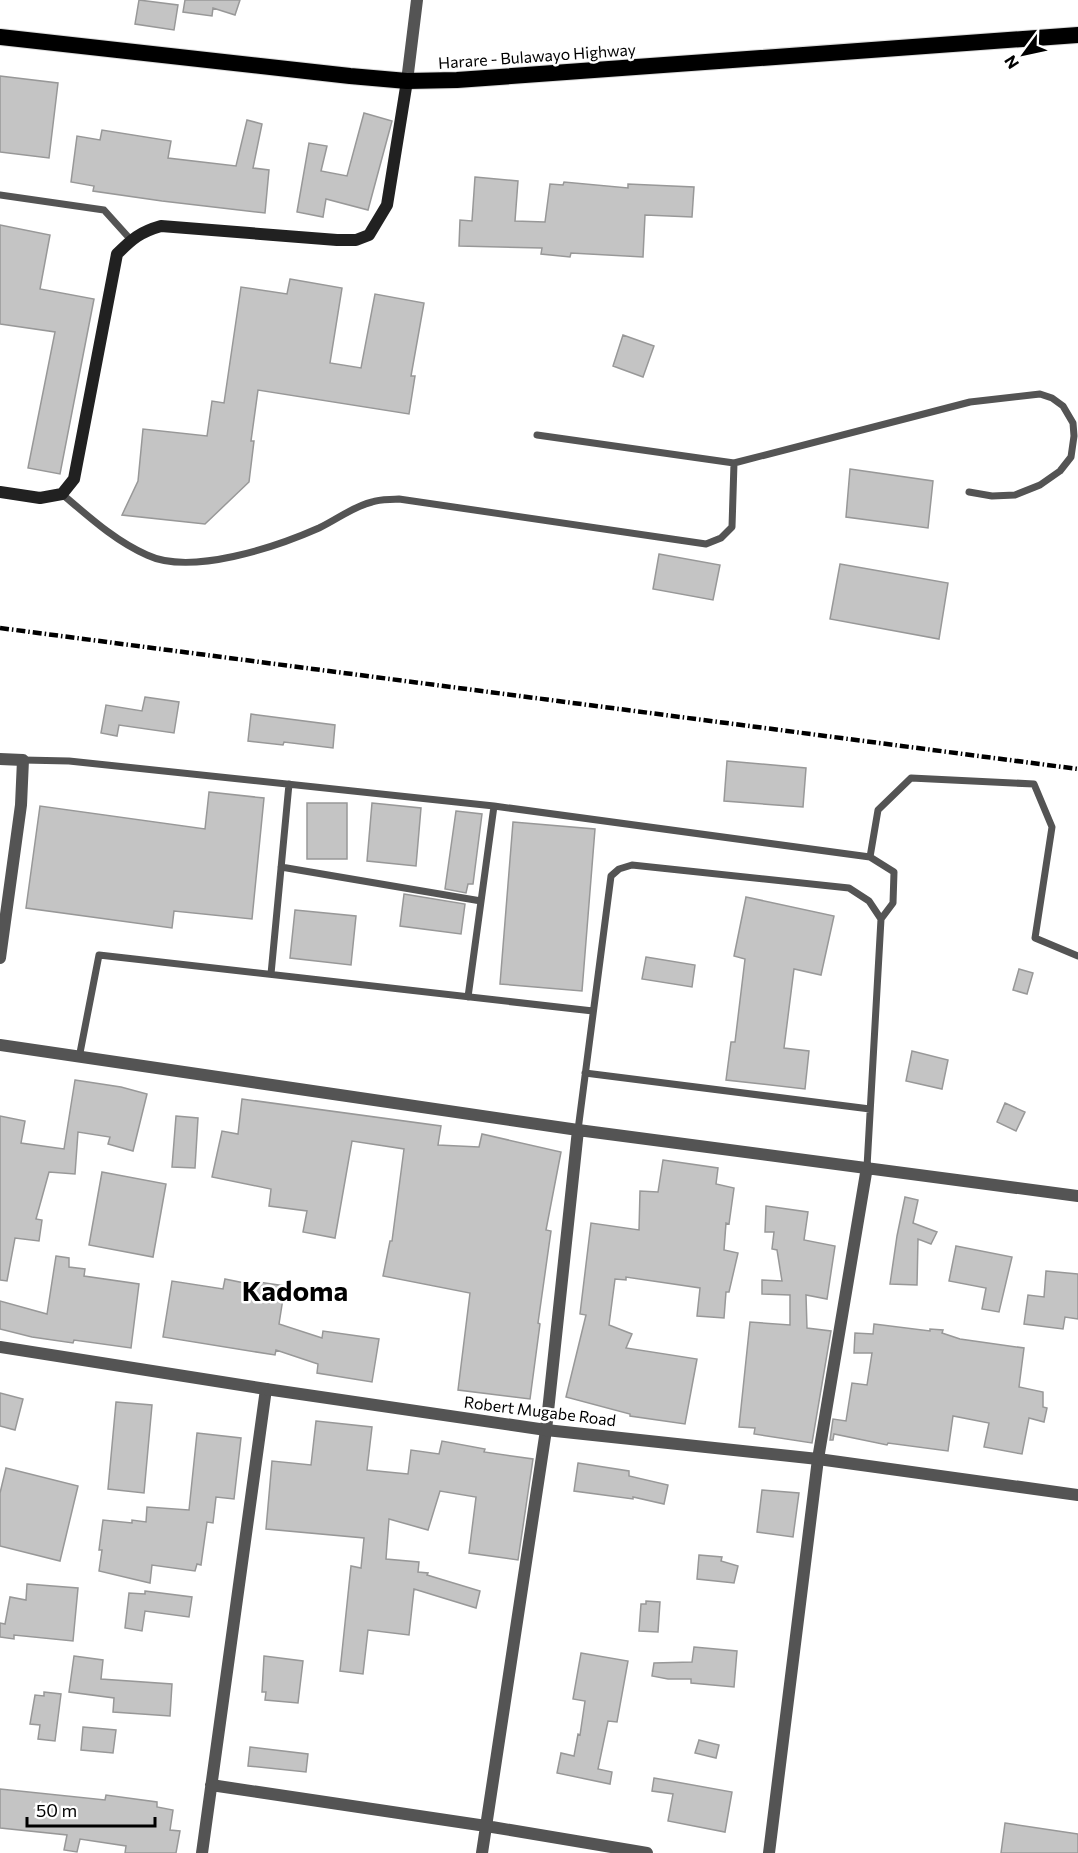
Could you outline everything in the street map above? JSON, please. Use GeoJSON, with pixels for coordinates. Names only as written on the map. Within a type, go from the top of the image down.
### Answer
{"type":"FeatureCollection","features":[{"type":"Feature","properties":{"kind":"highway","name":"Harare - Bulawayo Highway"},"geometry":{"type":"LineString","coordinates":[[0,37],[407,81],[456,80],[1078,35]]}},
{"type":"Feature","properties":{"kind":"main road"},"geometry":{"type":"LineString","coordinates":[[0,492],[40,498],[62,494],[75,479],[117,254],[144,231],[161,226],[337,240],[356,240],[369,236],[387,205],[407,81]]}},
{"type":"Feature","properties":{"kind":"street"},"geometry":{"type":"LineString","coordinates":[[407,81],[417,0]]}},
{"type":"Feature","properties":{"kind":"street"},"geometry":{"type":"LineString","coordinates":[[0,759],[23,760],[21,805],[0,958]]}},
{"type":"Feature","properties":{"kind":"street"},"geometry":{"type":"LineString","coordinates":[[0,1045],[578,1130],[1078,1196]]}},
{"type":"Feature","properties":{"kind":"street"},"geometry":{"type":"LineString","coordinates":[[483,1853],[546,1430],[578,1130]]}},
{"type":"Feature","properties":{"kind":"street"},"geometry":{"type":"LineString","coordinates":[[769,1853],[818,1459],[867,1167]]}},
{"type":"Feature","properties":{"kind":"street","name":"Robert Mugabe Road"},"geometry":{"type":"LineString","coordinates":[[0,1347],[546,1430],[818,1459],[1078,1495]]}},
{"type":"Feature","properties":{"kind":"street"},"geometry":{"type":"LineString","coordinates":[[202,1853],[266,1389]]}},
{"type":"Feature","properties":{"kind":"street"},"geometry":{"type":"LineString","coordinates":[[211,1785],[486,1826],[647,1853]]}},
{"type":"Feature","properties":{"kind":"lane"},"geometry":{"type":"LineString","coordinates":[[0,195],[104,210],[131,240]]}},
{"type":"Feature","properties":{"kind":"lane"},"geometry":{"type":"LineString","coordinates":[[537,435],[734,463],[970,402],[1040,394],[1052,398],[1063,406],[1073,423],[1074,436],[1071,457],[1060,471],[1040,485],[1015,495],[992,496],[969,492]]}},
{"type":"Feature","properties":{"kind":"lane"},"geometry":{"type":"LineString","coordinates":[[62,494],[100,527],[148,556],[179,564],[233,556],[282,543],[371,502],[399,499],[706,544],[721,538],[732,527],[734,463]]}},
{"type":"Feature","properties":{"kind":"lane"},"geometry":{"type":"LineString","coordinates":[[23,760],[69,761],[494,806],[870,857],[894,872],[892,903],[880,919],[867,1167]]}},
{"type":"Feature","properties":{"kind":"lane"},"geometry":{"type":"LineString","coordinates":[[870,857],[878,810],[911,778],[1034,784],[1052,827],[1035,938],[1078,956]]}},
{"type":"Feature","properties":{"kind":"lane"},"geometry":{"type":"LineString","coordinates":[[271,974],[289,784]]}},
{"type":"Feature","properties":{"kind":"lane"},"geometry":{"type":"LineString","coordinates":[[468,997],[494,806]]}},
{"type":"Feature","properties":{"kind":"lane"},"geometry":{"type":"LineString","coordinates":[[578,1130],[611,876],[619,869],[632,865],[849,888],[869,901],[880,919]]}},
{"type":"Feature","properties":{"kind":"lane"},"geometry":{"type":"LineString","coordinates":[[281,867],[481,901]]}},
{"type":"Feature","properties":{"kind":"lane"},"geometry":{"type":"LineString","coordinates":[[79,1058],[99,955],[593,1011]]}},
{"type":"Feature","properties":{"kind":"lane"},"geometry":{"type":"LineString","coordinates":[[585,1073],[870,1109]]}},
{"type":"Feature","properties":{"kind":"building"},"geometry":{"type":"Polygon","coordinates":[[[139,0],[178,5],[174,30],[135,24],[139,0]]]}},
{"type":"Feature","properties":{"kind":"building"},"geometry":{"type":"Polygon","coordinates":[[[185,0],[240,0],[235,15],[213,8],[212,16],[183,12],[185,0]]]}},
{"type":"Feature","properties":{"kind":"building"},"geometry":{"type":"Polygon","coordinates":[[[0,76],[58,83],[49,158],[0,152],[0,76]]]}},
{"type":"Feature","properties":{"kind":"building"},"geometry":{"type":"Polygon","coordinates":[[[364,113],[392,121],[368,210],[326,199],[323,217],[297,212],[309,143],[327,146],[321,171],[347,176],[364,113]]]}},
{"type":"Feature","properties":{"kind":"building"},"geometry":{"type":"Polygon","coordinates":[[[247,120],[262,124],[253,168],[269,170],[265,213],[93,191],[94,186],[71,182],[77,136],[100,140],[102,130],[171,141],[168,158],[236,166],[247,120]]]}},
{"type":"Feature","properties":{"kind":"building"},"geometry":{"type":"Polygon","coordinates":[[[475,177],[518,181],[515,221],[545,222],[550,184],[563,185],[564,182],[628,188],[628,184],[694,187],[692,217],[645,215],[643,257],[571,253],[570,257],[541,254],[542,248],[459,246],[460,220],[472,221],[475,177]]]}},
{"type":"Feature","properties":{"kind":"building"},"geometry":{"type":"Polygon","coordinates":[[[0,225],[50,235],[40,289],[94,299],[60,474],[28,468],[55,332],[0,324],[0,225]]]}},
{"type":"Feature","properties":{"kind":"building"},"geometry":{"type":"Polygon","coordinates":[[[290,279],[342,288],[330,363],[361,368],[375,294],[424,303],[411,376],[415,376],[409,414],[258,390],[251,441],[254,441],[249,482],[205,524],[122,515],[138,481],[143,429],[207,436],[212,401],[224,403],[241,287],[287,294],[290,279]]]}},
{"type":"Feature","properties":{"kind":"building"},"geometry":{"type":"Polygon","coordinates":[[[623,335],[654,346],[643,377],[613,366],[623,335]]]}},
{"type":"Feature","properties":{"kind":"building"},"geometry":{"type":"Polygon","coordinates":[[[850,469],[933,481],[928,528],[846,517],[850,469]]]}},
{"type":"Feature","properties":{"kind":"building"},"geometry":{"type":"Polygon","coordinates":[[[659,554],[720,565],[713,600],[653,589],[659,554]]]}},
{"type":"Feature","properties":{"kind":"building"},"geometry":{"type":"Polygon","coordinates":[[[840,564],[948,583],[939,639],[830,619],[840,564]]]}},
{"type":"Feature","properties":{"kind":"building"},"geometry":{"type":"Polygon","coordinates":[[[145,697],[179,702],[174,733],[119,725],[117,736],[101,733],[106,705],[142,711],[145,697]]]}},
{"type":"Feature","properties":{"kind":"building"},"geometry":{"type":"Polygon","coordinates":[[[251,714],[335,725],[333,748],[284,742],[283,745],[248,741],[251,714]]]}},
{"type":"Feature","properties":{"kind":"building"},"geometry":{"type":"Polygon","coordinates":[[[727,761],[806,768],[803,807],[724,801],[727,761]]]}},
{"type":"Feature","properties":{"kind":"building"},"geometry":{"type":"Polygon","coordinates":[[[209,792],[264,798],[252,919],[174,911],[172,928],[26,908],[40,806],[205,829],[209,792]]]}},
{"type":"Feature","properties":{"kind":"building"},"geometry":{"type":"Polygon","coordinates":[[[307,803],[347,803],[347,859],[307,859],[307,803]]]}},
{"type":"Feature","properties":{"kind":"building"},"geometry":{"type":"Polygon","coordinates":[[[372,803],[421,808],[416,866],[367,861],[372,803]]]}},
{"type":"Feature","properties":{"kind":"building"},"geometry":{"type":"Polygon","coordinates":[[[456,811],[482,814],[473,884],[468,884],[466,893],[445,889],[456,811]]]}},
{"type":"Feature","properties":{"kind":"building"},"geometry":{"type":"Polygon","coordinates":[[[513,822],[595,829],[582,991],[500,984],[513,822]]]}},
{"type":"Feature","properties":{"kind":"building"},"geometry":{"type":"Polygon","coordinates":[[[404,894],[465,904],[461,934],[400,926],[404,894]]]}},
{"type":"Feature","properties":{"kind":"building"},"geometry":{"type":"Polygon","coordinates":[[[746,897],[834,916],[821,975],[794,969],[784,1048],[809,1051],[805,1089],[726,1080],[731,1042],[735,1042],[745,959],[734,956],[746,897]]]}},
{"type":"Feature","properties":{"kind":"building"},"geometry":{"type":"Polygon","coordinates":[[[295,910],[356,916],[351,965],[290,958],[295,910]]]}},
{"type":"Feature","properties":{"kind":"building"},"geometry":{"type":"Polygon","coordinates":[[[646,957],[695,965],[692,987],[642,979],[646,957]]]}},
{"type":"Feature","properties":{"kind":"building"},"geometry":{"type":"Polygon","coordinates":[[[1019,969],[1033,973],[1027,994],[1013,990],[1019,969]]]}},
{"type":"Feature","properties":{"kind":"building"},"geometry":{"type":"Polygon","coordinates":[[[912,1051],[948,1060],[942,1089],[906,1081],[912,1051]]]}},
{"type":"Feature","properties":{"kind":"building"},"geometry":{"type":"Polygon","coordinates":[[[75,1080],[121,1087],[147,1094],[133,1151],[108,1144],[110,1137],[78,1132],[75,1174],[49,1172],[36,1219],[42,1220],[39,1241],[15,1238],[7,1281],[0,1280],[0,1116],[25,1121],[21,1143],[64,1149],[75,1080]]]}},
{"type":"Feature","properties":{"kind":"building"},"geometry":{"type":"Polygon","coordinates":[[[242,1099],[441,1126],[438,1145],[479,1147],[482,1134],[561,1152],[546,1230],[551,1231],[530,1399],[458,1390],[470,1293],[383,1276],[390,1241],[392,1241],[404,1149],[352,1141],[335,1238],[303,1232],[307,1211],[269,1206],[271,1189],[212,1177],[222,1131],[238,1134],[242,1099]]]}},
{"type":"Feature","properties":{"kind":"building"},"geometry":{"type":"Polygon","coordinates":[[[1005,1103],[1025,1112],[1016,1131],[997,1122],[1005,1103]]]}},
{"type":"Feature","properties":{"kind":"building"},"geometry":{"type":"Polygon","coordinates":[[[176,1116],[198,1118],[195,1168],[172,1167],[176,1116]]]}},
{"type":"Feature","properties":{"kind":"building"},"geometry":{"type":"Polygon","coordinates":[[[663,1160],[718,1168],[716,1184],[734,1188],[729,1224],[726,1223],[724,1250],[738,1253],[729,1292],[726,1292],[724,1318],[697,1316],[700,1288],[626,1277],[626,1280],[615,1279],[609,1325],[632,1334],[626,1348],[697,1359],[685,1424],[630,1416],[630,1414],[566,1397],[586,1315],[580,1314],[591,1223],[639,1230],[640,1191],[658,1192],[663,1160]]]}},
{"type":"Feature","properties":{"kind":"building"},"geometry":{"type":"Polygon","coordinates":[[[102,1172],[166,1184],[153,1257],[89,1245],[102,1172]]]}},
{"type":"Feature","properties":{"kind":"building"},"geometry":{"type":"Polygon","coordinates":[[[905,1197],[918,1200],[913,1223],[937,1232],[931,1244],[918,1239],[917,1285],[890,1284],[905,1197]]]}},
{"type":"Feature","properties":{"kind":"building"},"geometry":{"type":"Polygon","coordinates":[[[766,1206],[808,1212],[804,1240],[835,1246],[827,1299],[806,1295],[807,1328],[831,1331],[812,1443],[754,1434],[755,1428],[739,1427],[750,1322],[790,1325],[790,1295],[762,1294],[762,1280],[782,1281],[777,1250],[772,1249],[774,1232],[765,1232],[766,1206]]]}},
{"type":"Feature","properties":{"kind":"building"},"geometry":{"type":"Polygon","coordinates":[[[956,1246],[1012,1257],[999,1312],[982,1309],[986,1288],[949,1281],[956,1246]]]}},
{"type":"Feature","properties":{"kind":"building"},"geometry":{"type":"Polygon","coordinates":[[[56,1256],[69,1258],[69,1267],[85,1269],[84,1276],[139,1284],[131,1348],[74,1340],[73,1343],[32,1337],[0,1329],[0,1301],[47,1314],[56,1256]]]}},
{"type":"Feature","properties":{"kind":"building"},"geometry":{"type":"Polygon","coordinates":[[[1046,1271],[1078,1274],[1078,1319],[1065,1317],[1063,1329],[1024,1324],[1028,1295],[1044,1297],[1046,1271]]]}},
{"type":"Feature","properties":{"kind":"building"},"geometry":{"type":"Polygon","coordinates":[[[225,1279],[259,1286],[259,1282],[285,1286],[279,1324],[322,1338],[323,1331],[379,1339],[372,1382],[317,1373],[318,1364],[276,1350],[275,1355],[163,1337],[172,1281],[223,1289],[225,1279]]]}},
{"type":"Feature","properties":{"kind":"building"},"geometry":{"type":"Polygon","coordinates":[[[874,1324],[930,1331],[930,1329],[943,1330],[942,1333],[960,1339],[1024,1348],[1019,1387],[1043,1392],[1043,1407],[1047,1408],[1044,1422],[1029,1418],[1022,1454],[984,1447],[989,1423],[953,1416],[948,1451],[888,1443],[887,1445],[834,1434],[833,1440],[830,1440],[833,1419],[846,1421],[852,1383],[867,1385],[872,1353],[854,1353],[855,1333],[873,1334],[874,1324]]]}},
{"type":"Feature","properties":{"kind":"building"},"geometry":{"type":"Polygon","coordinates":[[[0,1393],[23,1399],[15,1430],[0,1426],[0,1393]]]}},
{"type":"Feature","properties":{"kind":"building"},"geometry":{"type":"Polygon","coordinates":[[[116,1402],[152,1405],[144,1493],[108,1489],[116,1402]]]}},
{"type":"Feature","properties":{"kind":"building"},"geometry":{"type":"Polygon","coordinates":[[[316,1421],[372,1427],[367,1470],[408,1474],[411,1450],[439,1454],[442,1441],[485,1449],[484,1452],[533,1459],[518,1560],[469,1553],[476,1497],[440,1491],[428,1530],[389,1519],[386,1559],[419,1562],[418,1572],[428,1573],[427,1575],[480,1591],[476,1608],[414,1589],[409,1635],[368,1630],[363,1674],[340,1671],[351,1566],[361,1568],[364,1538],[266,1529],[272,1461],[311,1465],[316,1421]]]}},
{"type":"Feature","properties":{"kind":"building"},"geometry":{"type":"Polygon","coordinates":[[[197,1433],[241,1438],[234,1499],[216,1497],[213,1523],[207,1522],[201,1565],[197,1564],[195,1571],[152,1565],[150,1583],[99,1571],[103,1520],[146,1522],[147,1507],[189,1510],[197,1433]]]}},
{"type":"Feature","properties":{"kind":"building"},"geometry":{"type":"Polygon","coordinates":[[[578,1463],[629,1471],[629,1476],[668,1485],[664,1504],[633,1497],[633,1499],[574,1491],[578,1463]]]}},
{"type":"Feature","properties":{"kind":"building"},"geometry":{"type":"Polygon","coordinates":[[[6,1468],[78,1486],[60,1561],[0,1546],[0,1493],[6,1468]]]}},
{"type":"Feature","properties":{"kind":"building"},"geometry":{"type":"Polygon","coordinates":[[[762,1490],[799,1493],[793,1537],[757,1532],[762,1490]]]}},
{"type":"Feature","properties":{"kind":"building"},"geometry":{"type":"Polygon","coordinates":[[[699,1555],[722,1557],[721,1561],[738,1566],[734,1583],[697,1579],[699,1555]]]}},
{"type":"Feature","properties":{"kind":"building"},"geometry":{"type":"Polygon","coordinates":[[[27,1584],[78,1588],[73,1641],[14,1635],[14,1639],[0,1637],[0,1623],[5,1624],[10,1597],[26,1600],[27,1584]]]}},
{"type":"Feature","properties":{"kind":"building"},"geometry":{"type":"Polygon","coordinates":[[[145,1591],[192,1597],[189,1617],[145,1611],[142,1631],[125,1628],[129,1593],[145,1594],[145,1591]]]}},
{"type":"Feature","properties":{"kind":"building"},"geometry":{"type":"Polygon","coordinates":[[[646,1601],[660,1602],[658,1632],[639,1631],[641,1604],[646,1604],[646,1601]]]}},
{"type":"Feature","properties":{"kind":"building"},"geometry":{"type":"Polygon","coordinates":[[[694,1647],[737,1651],[734,1687],[691,1683],[691,1679],[652,1676],[654,1663],[692,1662],[694,1647]]]}},
{"type":"Feature","properties":{"kind":"building"},"geometry":{"type":"Polygon","coordinates":[[[581,1653],[628,1661],[617,1722],[608,1721],[598,1769],[612,1772],[610,1784],[557,1773],[561,1753],[574,1756],[578,1734],[580,1735],[585,1701],[573,1699],[581,1653]]]}},
{"type":"Feature","properties":{"kind":"building"},"geometry":{"type":"Polygon","coordinates":[[[74,1656],[103,1660],[101,1679],[172,1684],[170,1716],[113,1712],[114,1698],[69,1692],[74,1656]]]}},
{"type":"Feature","properties":{"kind":"building"},"geometry":{"type":"Polygon","coordinates":[[[264,1656],[303,1661],[298,1703],[265,1700],[266,1692],[262,1692],[264,1656]]]}},
{"type":"Feature","properties":{"kind":"building"},"geometry":{"type":"Polygon","coordinates":[[[44,1692],[61,1694],[55,1741],[38,1739],[40,1725],[30,1724],[35,1695],[44,1696],[44,1692]]]}},
{"type":"Feature","properties":{"kind":"building"},"geometry":{"type":"Polygon","coordinates":[[[83,1727],[116,1730],[113,1753],[81,1750],[83,1727]]]}},
{"type":"Feature","properties":{"kind":"building"},"geometry":{"type":"Polygon","coordinates":[[[699,1740],[719,1745],[716,1758],[695,1753],[699,1740]]]}},
{"type":"Feature","properties":{"kind":"building"},"geometry":{"type":"Polygon","coordinates":[[[250,1747],[308,1754],[306,1772],[248,1766],[250,1747]]]}},
{"type":"Feature","properties":{"kind":"building"},"geometry":{"type":"Polygon","coordinates":[[[654,1778],[732,1792],[725,1832],[668,1821],[673,1794],[652,1791],[654,1778]]]}},
{"type":"Feature","properties":{"kind":"building"},"geometry":{"type":"Polygon","coordinates":[[[0,1789],[105,1800],[106,1795],[157,1802],[157,1807],[173,1810],[170,1830],[180,1831],[176,1853],[125,1853],[126,1846],[80,1839],[77,1852],[64,1850],[67,1835],[0,1828],[0,1789]]]}},
{"type":"Feature","properties":{"kind":"building"},"geometry":{"type":"Polygon","coordinates":[[[1005,1823],[1078,1834],[1078,1853],[1001,1853],[1005,1823]]]}},
{"type":"Feature","properties":{"kind":"railway"},"geometry":{"type":"LineString","coordinates":[[0,628],[1078,769]]}},
{"type":"Feature","properties":{"kind":"district","name":"Kadoma"},"geometry":{"type":"Point","coordinates":[295,1291]}}]}
